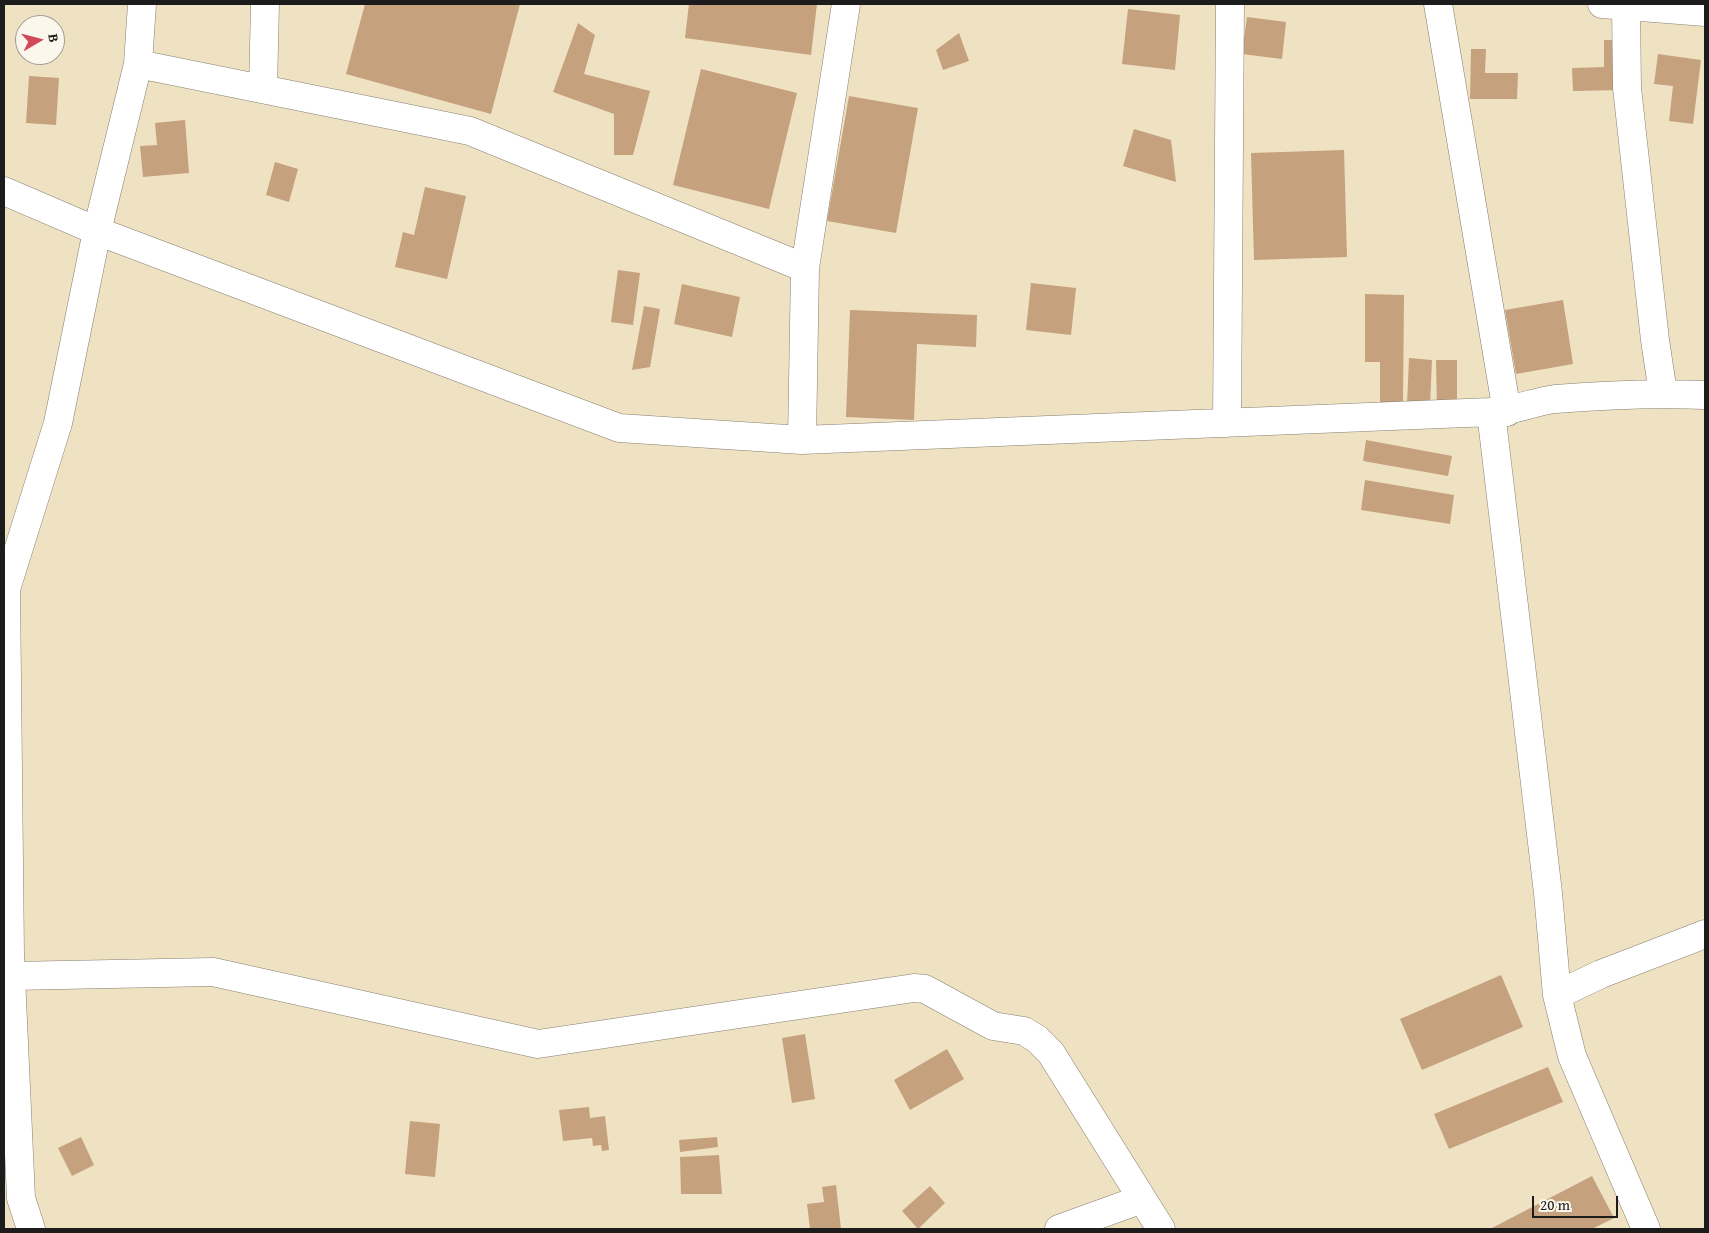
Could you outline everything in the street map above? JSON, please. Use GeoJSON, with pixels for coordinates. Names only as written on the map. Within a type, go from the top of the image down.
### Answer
{"type":"FeatureCollection","features":[{"type":"Feature","properties":{"kind":"street"},"geometry":{"type":"LineString","coordinates":[[31,1229],[21,1198],[8,961],[6,589],[58,423],[97,231],[138,64],[142,4]]}},
{"type":"Feature","properties":{"kind":"street"},"geometry":{"type":"LineString","coordinates":[[263,89],[265,4]]}},
{"type":"Feature","properties":{"kind":"street"},"geometry":{"type":"LineString","coordinates":[[802,440],[804,268],[846,4]]}},
{"type":"Feature","properties":{"kind":"street"},"geometry":{"type":"LineString","coordinates":[[1227,423],[1230,4]]}},
{"type":"Feature","properties":{"kind":"street"},"geometry":{"type":"LineString","coordinates":[[1438,4],[1499,412],[1557,995],[1572,1056],[1646,1229]]}},
{"type":"Feature","properties":{"kind":"street"},"geometry":{"type":"LineString","coordinates":[[1663,393],[1655,340],[1627,88],[1614,5],[1705,12]]}},
{"type":"Feature","properties":{"kind":"street"},"geometry":{"type":"LineString","coordinates":[[138,64],[470,131],[804,268]]}},
{"type":"Feature","properties":{"kind":"street"},"geometry":{"type":"LineString","coordinates":[[4,191],[97,231],[619,428],[802,440],[1499,412],[1552,400],[1663,393],[1705,395]]}},
{"type":"Feature","properties":{"kind":"street"},"geometry":{"type":"LineString","coordinates":[[1557,995],[1600,974],[1705,934]]}},
{"type":"Feature","properties":{"kind":"street"},"geometry":{"type":"LineString","coordinates":[[8,961],[118,972],[213,972],[538,1044],[914,988],[924,989],[993,1026],[1024,1032],[1037,1038],[1051,1053],[1161,1229]]}},
{"type":"Feature","properties":{"kind":"street"},"geometry":{"type":"LineString","coordinates":[[1059,1229],[1142,1199]]}},
{"type":"Feature","properties":{"kind":"building"},"geometry":{"type":"Polygon","coordinates":[[[365,4],[520,4],[491,114],[346,74],[365,4]]]}},
{"type":"Feature","properties":{"kind":"building"},"geometry":{"type":"Polygon","coordinates":[[[689,4],[817,4],[811,55],[685,38],[689,4]]]}},
{"type":"Feature","properties":{"kind":"building"},"geometry":{"type":"Polygon","coordinates":[[[1128,9],[1180,15],[1175,70],[1122,64],[1128,9]]]}},
{"type":"Feature","properties":{"kind":"building"},"geometry":{"type":"Polygon","coordinates":[[[1247,17],[1286,22],[1282,59],[1242,54],[1247,17]]]}},
{"type":"Feature","properties":{"kind":"building"},"geometry":{"type":"Polygon","coordinates":[[[578,23],[595,35],[584,74],[650,91],[633,155],[614,155],[614,114],[553,92],[578,23]]]}},
{"type":"Feature","properties":{"kind":"building"},"geometry":{"type":"Polygon","coordinates":[[[959,33],[969,61],[943,70],[936,50],[959,33]]]}},
{"type":"Feature","properties":{"kind":"building"},"geometry":{"type":"Polygon","coordinates":[[[1604,40],[1621,40],[1622,90],[1573,91],[1572,68],[1604,67],[1604,40]]]}},
{"type":"Feature","properties":{"kind":"building"},"geometry":{"type":"Polygon","coordinates":[[[1471,49],[1486,49],[1485,73],[1518,73],[1517,99],[1470,99],[1471,49]]]}},
{"type":"Feature","properties":{"kind":"building"},"geometry":{"type":"Polygon","coordinates":[[[1658,54],[1701,60],[1693,124],[1669,121],[1673,86],[1654,84],[1658,54]]]}},
{"type":"Feature","properties":{"kind":"building"},"geometry":{"type":"Polygon","coordinates":[[[701,69],[797,93],[769,209],[673,185],[701,69]]]}},
{"type":"Feature","properties":{"kind":"building"},"geometry":{"type":"Polygon","coordinates":[[[29,76],[59,78],[56,125],[26,123],[29,76]]]}},
{"type":"Feature","properties":{"kind":"building"},"geometry":{"type":"Polygon","coordinates":[[[849,96],[918,108],[896,233],[827,221],[849,96]]]}},
{"type":"Feature","properties":{"kind":"building"},"geometry":{"type":"Polygon","coordinates":[[[185,120],[189,173],[143,177],[140,146],[157,145],[155,123],[185,120]]]}},
{"type":"Feature","properties":{"kind":"building"},"geometry":{"type":"Polygon","coordinates":[[[1134,129],[1171,140],[1176,182],[1123,166],[1134,129]]]}},
{"type":"Feature","properties":{"kind":"building"},"geometry":{"type":"Polygon","coordinates":[[[1344,150],[1347,257],[1254,260],[1251,153],[1344,150]]]}},
{"type":"Feature","properties":{"kind":"building"},"geometry":{"type":"Polygon","coordinates":[[[275,162],[298,169],[289,202],[266,195],[275,162]]]}},
{"type":"Feature","properties":{"kind":"building"},"geometry":{"type":"Polygon","coordinates":[[[425,187],[466,196],[447,279],[395,267],[403,232],[414,235],[425,187]]]}},
{"type":"Feature","properties":{"kind":"building"},"geometry":{"type":"Polygon","coordinates":[[[618,270],[640,273],[633,325],[611,322],[618,270]]]}},
{"type":"Feature","properties":{"kind":"building"},"geometry":{"type":"Polygon","coordinates":[[[1031,283],[1076,288],[1071,335],[1026,330],[1031,283]]]}},
{"type":"Feature","properties":{"kind":"building"},"geometry":{"type":"Polygon","coordinates":[[[682,284],[740,297],[732,337],[674,324],[682,284]]]}},
{"type":"Feature","properties":{"kind":"building"},"geometry":{"type":"Polygon","coordinates":[[[1365,294],[1404,295],[1403,403],[1380,402],[1380,362],[1365,362],[1365,294]]]}},
{"type":"Feature","properties":{"kind":"building"},"geometry":{"type":"Polygon","coordinates":[[[1563,300],[1573,364],[1516,374],[1505,310],[1563,300]]]}},
{"type":"Feature","properties":{"kind":"building"},"geometry":{"type":"Polygon","coordinates":[[[644,306],[660,309],[650,367],[632,370],[644,306]]]}},
{"type":"Feature","properties":{"kind":"building"},"geometry":{"type":"Polygon","coordinates":[[[850,310],[977,315],[976,347],[917,344],[914,420],[846,417],[850,310]]]}},
{"type":"Feature","properties":{"kind":"building"},"geometry":{"type":"Polygon","coordinates":[[[1409,358],[1432,360],[1430,406],[1407,405],[1409,358]]]}},
{"type":"Feature","properties":{"kind":"building"},"geometry":{"type":"Polygon","coordinates":[[[1436,360],[1457,360],[1457,409],[1437,410],[1436,360]]]}},
{"type":"Feature","properties":{"kind":"building"},"geometry":{"type":"Polygon","coordinates":[[[1366,440],[1452,456],[1448,476],[1363,461],[1366,440]]]}},
{"type":"Feature","properties":{"kind":"building"},"geometry":{"type":"Polygon","coordinates":[[[1365,480],[1454,495],[1450,524],[1361,510],[1365,480]]]}},
{"type":"Feature","properties":{"kind":"building"},"geometry":{"type":"Polygon","coordinates":[[[1501,975],[1523,1027],[1422,1070],[1400,1019],[1501,975]]]}},
{"type":"Feature","properties":{"kind":"building"},"geometry":{"type":"Polygon","coordinates":[[[805,1034],[815,1099],[792,1103],[782,1038],[805,1034]]]}},
{"type":"Feature","properties":{"kind":"building"},"geometry":{"type":"Polygon","coordinates":[[[947,1049],[964,1079],[910,1110],[894,1080],[947,1049]]]}},
{"type":"Feature","properties":{"kind":"building"},"geometry":{"type":"Polygon","coordinates":[[[1548,1067],[1563,1102],[1449,1149],[1434,1114],[1548,1067]]]}},
{"type":"Feature","properties":{"kind":"building"},"geometry":{"type":"Polygon","coordinates":[[[589,1107],[590,1118],[605,1116],[609,1150],[602,1151],[601,1145],[593,1146],[592,1138],[563,1141],[559,1110],[589,1107]]]}},
{"type":"Feature","properties":{"kind":"building"},"geometry":{"type":"Polygon","coordinates":[[[410,1121],[440,1124],[435,1177],[405,1174],[410,1121]]]}},
{"type":"Feature","properties":{"kind":"building"},"geometry":{"type":"Polygon","coordinates":[[[81,1137],[94,1165],[72,1176],[58,1148],[81,1137]]]}},
{"type":"Feature","properties":{"kind":"building"},"geometry":{"type":"Polygon","coordinates":[[[717,1137],[718,1147],[680,1152],[679,1140],[717,1137]]]}},
{"type":"Feature","properties":{"kind":"building"},"geometry":{"type":"Polygon","coordinates":[[[719,1155],[722,1194],[681,1194],[680,1157],[719,1155]]]}},
{"type":"Feature","properties":{"kind":"building"},"geometry":{"type":"Polygon","coordinates":[[[1592,1176],[1614,1218],[1592,1229],[1490,1229],[1592,1176]]]}},
{"type":"Feature","properties":{"kind":"building"},"geometry":{"type":"Polygon","coordinates":[[[836,1185],[841,1229],[810,1229],[807,1204],[824,1202],[822,1187],[836,1185]]]}},
{"type":"Feature","properties":{"kind":"building"},"geometry":{"type":"Polygon","coordinates":[[[930,1186],[945,1203],[918,1229],[902,1211],[930,1186]]]}}]}
